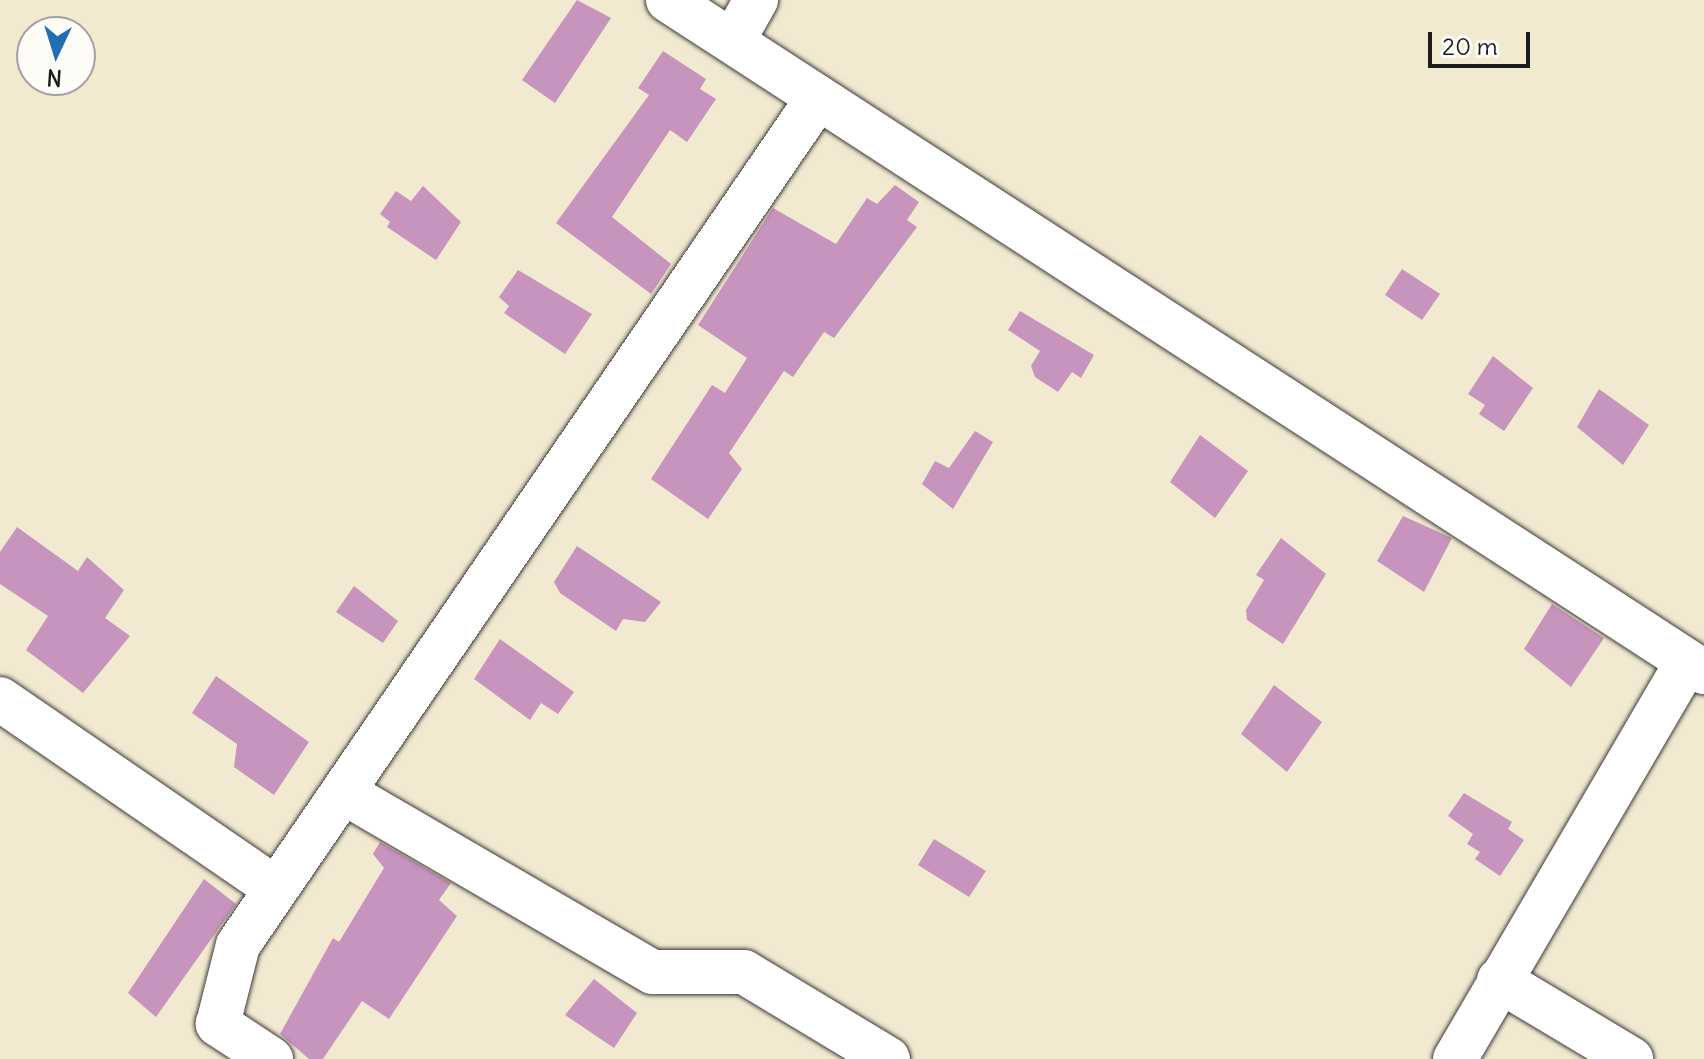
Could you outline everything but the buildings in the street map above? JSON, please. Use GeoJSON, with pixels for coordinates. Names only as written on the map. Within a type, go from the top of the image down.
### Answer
{"type":"FeatureCollection","features":[{"type":"Feature","properties":{"kind":"street"},"geometry":{"type":"LineString","coordinates":[[668,0],[734,39],[818,98],[1696,667],[1499,980],[1455,1059]]}},
{"type":"Feature","properties":{"kind":"street"},"geometry":{"type":"LineString","coordinates":[[734,39],[756,0]]}},
{"type":"Feature","properties":{"kind":"street"},"geometry":{"type":"LineString","coordinates":[[271,1059],[218,1024],[238,945],[275,888],[345,793],[818,98]]}},
{"type":"Feature","properties":{"kind":"street"},"geometry":{"type":"LineString","coordinates":[[0,699],[275,888]]}},
{"type":"Feature","properties":{"kind":"street"},"geometry":{"type":"LineString","coordinates":[[345,793],[653,972],[744,972],[888,1059]]}},
{"type":"Feature","properties":{"kind":"street"},"geometry":{"type":"LineString","coordinates":[[1499,980],[1631,1059]]}}]}
